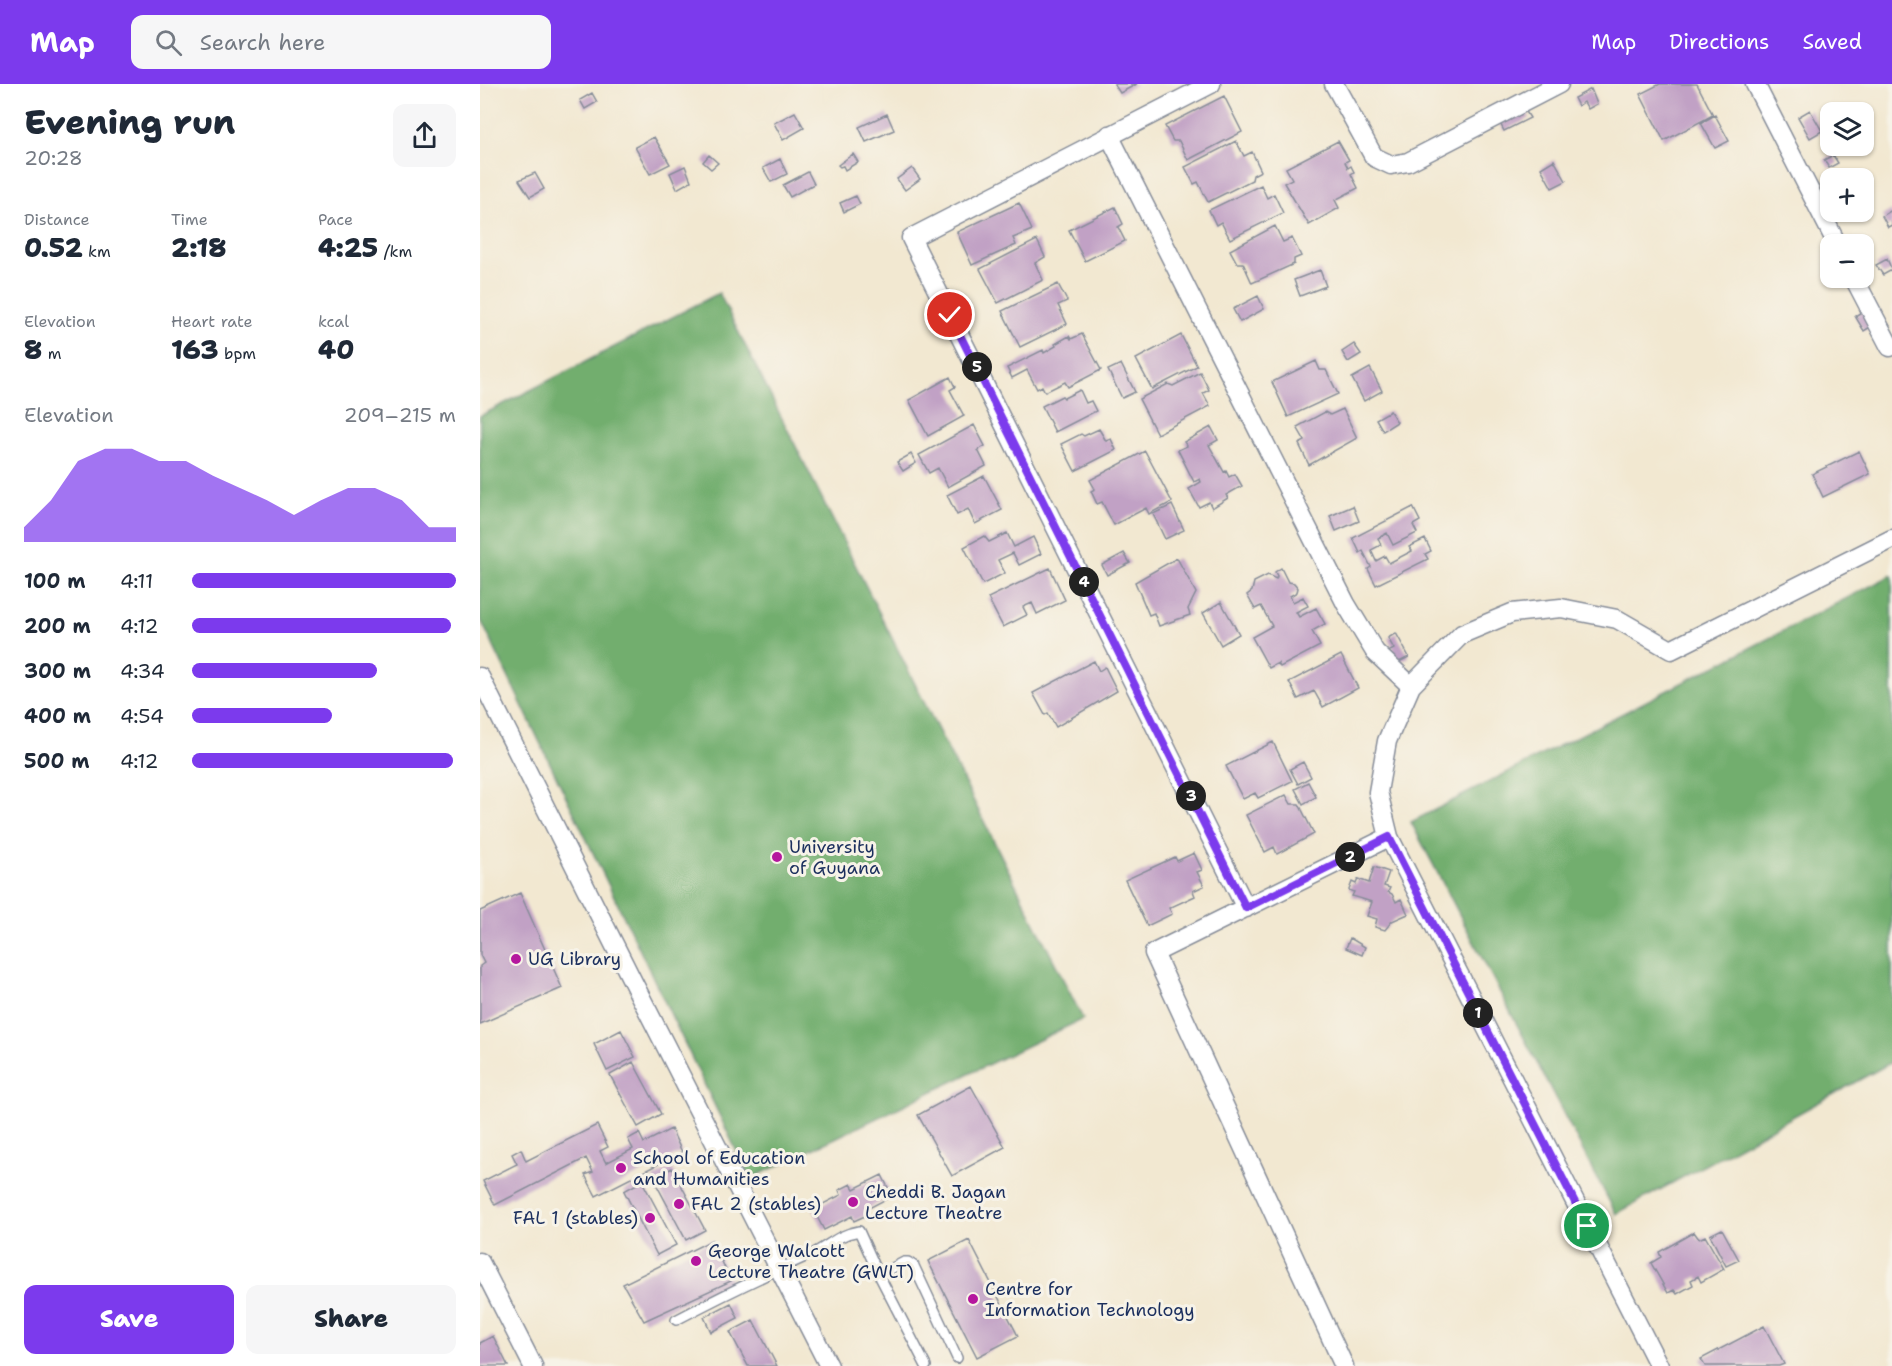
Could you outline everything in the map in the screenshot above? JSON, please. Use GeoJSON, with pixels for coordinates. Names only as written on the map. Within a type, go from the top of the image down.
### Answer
{"type":"FeatureCollection","features":[{"type":"Feature","properties":{"kind":"street"},"geometry":{"type":"LineString","coordinates":[[1211,84],[911,238],[1246,908]]}},
{"type":"Feature","properties":{"kind":"street"},"geometry":{"type":"LineString","coordinates":[[1334,84],[1374,157],[1391,165],[1408,162],[1559,84]]}},
{"type":"Feature","properties":{"kind":"street"},"geometry":{"type":"LineString","coordinates":[[1755,84],[1832,234]]}},
{"type":"Feature","properties":{"kind":"street"},"geometry":{"type":"LineString","coordinates":[[1109,135],[1346,604],[1375,652],[1411,686]]}},
{"type":"Feature","properties":{"kind":"street"},"geometry":{"type":"LineString","coordinates":[[1859,288],[1890,347]]}},
{"type":"Feature","properties":{"kind":"street"},"geometry":{"type":"LineString","coordinates":[[1659,1366],[1389,837],[1378,792],[1387,741],[1411,686],[1462,634],[1512,612],[1561,608],[1617,619],[1671,650],[1892,539]]}},
{"type":"Feature","properties":{"kind":"street"},"geometry":{"type":"LineString","coordinates":[[480,677],[830,1366]]}},
{"type":"Feature","properties":{"kind":"street"},"geometry":{"type":"LineString","coordinates":[[1344,1366],[1154,953],[1389,837]]}},
{"type":"Feature","properties":{"kind":"street"},"geometry":{"type":"LineString","coordinates":[[480,1262],[533,1366]]}},
{"type":"Feature","properties":{"kind":"lane"},"geometry":{"type":"LineString","coordinates":[[676,1320],[818,1250],[834,1238],[859,1231],[926,1366]]}},
{"type":"Feature","properties":{"kind":"lane"},"geometry":{"type":"LineString","coordinates":[[879,1275],[904,1262],[914,1266],[957,1358]]}},
{"type":"Feature","properties":{"kind":"green space"},"geometry":{"type":"Polygon","coordinates":[[[719,293],[1083,1019],[750,1179],[480,618],[480,416],[719,293]]]}},
{"type":"Feature","properties":{"kind":"green space"},"geometry":{"type":"Polygon","coordinates":[[[1892,575],[1892,1062],[1616,1214],[1411,822],[1892,575]]]}},
{"type":"Feature","properties":{"kind":"building"},"geometry":{"type":"Polygon","coordinates":[[[1114,84],[1137,84],[1120,93],[1114,84]]]}},
{"type":"Feature","properties":{"kind":"building"},"geometry":{"type":"Polygon","coordinates":[[[1660,84],[1697,84],[1713,115],[1664,141],[1640,94],[1660,84]]]}},
{"type":"Feature","properties":{"kind":"building"},"geometry":{"type":"Polygon","coordinates":[[[1591,89],[1597,104],[1588,109],[1584,102],[1578,106],[1574,98],[1591,89]]]}},
{"type":"Feature","properties":{"kind":"building"},"geometry":{"type":"Polygon","coordinates":[[[592,93],[597,102],[585,109],[580,100],[592,93]]]}},
{"type":"Feature","properties":{"kind":"building"},"geometry":{"type":"Polygon","coordinates":[[[1224,96],[1242,132],[1188,160],[1179,141],[1173,141],[1165,126],[1224,96]]]}},
{"type":"Feature","properties":{"kind":"building"},"geometry":{"type":"Polygon","coordinates":[[[1525,110],[1530,118],[1504,131],[1500,123],[1525,110]]]}},
{"type":"Feature","properties":{"kind":"building"},"geometry":{"type":"Polygon","coordinates":[[[1810,110],[1820,128],[1820,132],[1810,138],[1798,117],[1810,110]]]}},
{"type":"Feature","properties":{"kind":"building"},"geometry":{"type":"Polygon","coordinates":[[[795,112],[804,128],[783,140],[774,123],[795,112]]]}},
{"type":"Feature","properties":{"kind":"building"},"geometry":{"type":"Polygon","coordinates":[[[887,114],[894,130],[866,142],[859,127],[887,114]]]}},
{"type":"Feature","properties":{"kind":"building"},"geometry":{"type":"Polygon","coordinates":[[[1715,115],[1729,141],[1715,148],[1701,123],[1715,115]]]}},
{"type":"Feature","properties":{"kind":"building"},"geometry":{"type":"Polygon","coordinates":[[[654,137],[670,164],[650,174],[635,147],[654,137]]]}},
{"type":"Feature","properties":{"kind":"building"},"geometry":{"type":"Polygon","coordinates":[[[1236,141],[1244,156],[1252,152],[1261,171],[1253,175],[1252,180],[1208,202],[1198,182],[1194,184],[1185,167],[1236,141]]]}},
{"type":"Feature","properties":{"kind":"building"},"geometry":{"type":"Polygon","coordinates":[[[1338,141],[1349,160],[1345,162],[1354,172],[1351,174],[1358,188],[1335,200],[1339,208],[1309,225],[1284,183],[1292,179],[1286,168],[1338,141]]]}},
{"type":"Feature","properties":{"kind":"building"},"geometry":{"type":"Polygon","coordinates":[[[853,154],[858,162],[845,170],[843,166],[838,165],[853,154]]]}},
{"type":"Feature","properties":{"kind":"building"},"geometry":{"type":"Polygon","coordinates":[[[709,155],[718,163],[711,169],[703,162],[709,155]]]}},
{"type":"Feature","properties":{"kind":"building"},"geometry":{"type":"Polygon","coordinates":[[[1834,156],[1838,163],[1829,168],[1824,160],[1834,156]]]}},
{"type":"Feature","properties":{"kind":"building"},"geometry":{"type":"Polygon","coordinates":[[[780,159],[787,174],[771,182],[763,168],[780,159]]]}},
{"type":"Feature","properties":{"kind":"building"},"geometry":{"type":"Polygon","coordinates":[[[1554,160],[1566,181],[1552,188],[1541,168],[1554,160]]]}},
{"type":"Feature","properties":{"kind":"building"},"geometry":{"type":"Polygon","coordinates":[[[685,166],[691,181],[677,189],[670,173],[685,166]]]}},
{"type":"Feature","properties":{"kind":"building"},"geometry":{"type":"Polygon","coordinates":[[[912,168],[920,179],[905,190],[897,179],[912,168]]]}},
{"type":"Feature","properties":{"kind":"building"},"geometry":{"type":"Polygon","coordinates":[[[808,172],[814,184],[790,197],[783,185],[808,172]]]}},
{"type":"Feature","properties":{"kind":"building"},"geometry":{"type":"Polygon","coordinates":[[[535,173],[544,189],[530,197],[519,180],[535,173]]]}},
{"type":"Feature","properties":{"kind":"building"},"geometry":{"type":"Polygon","coordinates":[[[1261,185],[1267,198],[1274,194],[1283,213],[1230,239],[1221,222],[1216,225],[1209,210],[1261,185]]]}},
{"type":"Feature","properties":{"kind":"building"},"geometry":{"type":"Polygon","coordinates":[[[856,196],[860,204],[844,212],[840,203],[856,196]]]}},
{"type":"Feature","properties":{"kind":"building"},"geometry":{"type":"Polygon","coordinates":[[[1019,203],[1032,230],[1013,238],[1016,245],[972,265],[957,232],[1019,203]]]}},
{"type":"Feature","properties":{"kind":"building"},"geometry":{"type":"Polygon","coordinates":[[[1115,207],[1123,224],[1118,227],[1125,241],[1085,261],[1069,230],[1115,207]]]}},
{"type":"Feature","properties":{"kind":"building"},"geometry":{"type":"Polygon","coordinates":[[[1892,210],[1892,225],[1888,227],[1882,216],[1892,210]]]}},
{"type":"Feature","properties":{"kind":"building"},"geometry":{"type":"Polygon","coordinates":[[[1275,226],[1283,242],[1292,238],[1301,256],[1294,259],[1294,264],[1252,283],[1243,263],[1237,263],[1230,250],[1275,226]]]}},
{"type":"Feature","properties":{"kind":"building"},"geometry":{"type":"Polygon","coordinates":[[[1037,240],[1045,257],[1035,263],[1043,280],[998,303],[980,269],[1037,240]]]}},
{"type":"Feature","properties":{"kind":"building"},"geometry":{"type":"Polygon","coordinates":[[[1887,259],[1892,270],[1883,275],[1876,265],[1887,259]]]}},
{"type":"Feature","properties":{"kind":"building"},"geometry":{"type":"Polygon","coordinates":[[[1320,270],[1326,286],[1300,296],[1294,280],[1320,270]]]}},
{"type":"Feature","properties":{"kind":"building"},"geometry":{"type":"Polygon","coordinates":[[[1058,284],[1067,301],[1058,305],[1067,324],[1020,347],[1002,311],[1058,284]]]}},
{"type":"Feature","properties":{"kind":"building"},"geometry":{"type":"Polygon","coordinates":[[[1258,296],[1264,309],[1240,322],[1233,309],[1258,296]]]}},
{"type":"Feature","properties":{"kind":"building"},"geometry":{"type":"Polygon","coordinates":[[[1866,309],[1875,324],[1864,331],[1855,316],[1866,309]]]}},
{"type":"Feature","properties":{"kind":"building"},"geometry":{"type":"Polygon","coordinates":[[[1082,334],[1101,370],[1068,387],[1065,382],[1045,392],[1042,386],[1037,389],[1027,370],[1012,378],[1007,368],[1043,350],[1044,353],[1069,336],[1071,339],[1082,334]]]}},
{"type":"Feature","properties":{"kind":"building"},"geometry":{"type":"Polygon","coordinates":[[[1181,335],[1197,366],[1152,389],[1136,359],[1181,335]]]}},
{"type":"Feature","properties":{"kind":"building"},"geometry":{"type":"Polygon","coordinates":[[[1354,344],[1361,354],[1348,362],[1342,352],[1354,344]]]}},
{"type":"Feature","properties":{"kind":"building"},"geometry":{"type":"Polygon","coordinates":[[[1316,361],[1320,370],[1326,370],[1338,394],[1288,417],[1272,382],[1316,361]]]}},
{"type":"Feature","properties":{"kind":"building"},"geometry":{"type":"Polygon","coordinates":[[[1121,364],[1135,392],[1122,398],[1108,370],[1121,364]]]}},
{"type":"Feature","properties":{"kind":"building"},"geometry":{"type":"Polygon","coordinates":[[[1370,368],[1382,391],[1364,401],[1352,378],[1370,368]]]}},
{"type":"Feature","properties":{"kind":"building"},"geometry":{"type":"Polygon","coordinates":[[[1200,372],[1209,390],[1203,393],[1210,406],[1157,434],[1139,399],[1168,384],[1173,386],[1200,372]]]}},
{"type":"Feature","properties":{"kind":"building"},"geometry":{"type":"Polygon","coordinates":[[[950,377],[955,387],[950,390],[964,416],[928,436],[909,400],[950,377]]]}},
{"type":"Feature","properties":{"kind":"building"},"geometry":{"type":"Polygon","coordinates":[[[1080,390],[1086,403],[1091,401],[1096,411],[1055,432],[1042,406],[1080,390]]]}},
{"type":"Feature","properties":{"kind":"building"},"geometry":{"type":"Polygon","coordinates":[[[1343,409],[1357,438],[1309,465],[1299,444],[1305,441],[1297,427],[1325,412],[1330,415],[1343,409]]]}},
{"type":"Feature","properties":{"kind":"building"},"geometry":{"type":"Polygon","coordinates":[[[1390,411],[1397,422],[1383,431],[1376,419],[1390,411]]]}},
{"type":"Feature","properties":{"kind":"building"},"geometry":{"type":"Polygon","coordinates":[[[974,425],[985,446],[978,450],[986,466],[948,487],[938,468],[929,473],[919,455],[974,425]]]}},
{"type":"Feature","properties":{"kind":"building"},"geometry":{"type":"Polygon","coordinates":[[[1211,427],[1218,440],[1209,445],[1224,472],[1226,471],[1229,477],[1235,474],[1242,486],[1226,495],[1228,498],[1212,508],[1209,502],[1199,507],[1189,489],[1201,482],[1200,479],[1194,482],[1178,450],[1187,446],[1184,442],[1211,427]]]}},
{"type":"Feature","properties":{"kind":"building"},"geometry":{"type":"Polygon","coordinates":[[[1099,429],[1106,441],[1111,439],[1116,450],[1075,471],[1061,444],[1081,434],[1084,436],[1099,429]]]}},
{"type":"Feature","properties":{"kind":"building"},"geometry":{"type":"Polygon","coordinates":[[[1145,451],[1172,502],[1149,514],[1146,508],[1114,525],[1102,502],[1097,504],[1091,491],[1095,489],[1090,480],[1145,451]]]}},
{"type":"Feature","properties":{"kind":"building"},"geometry":{"type":"Polygon","coordinates":[[[1859,451],[1870,474],[1823,497],[1812,474],[1859,451]]]}},
{"type":"Feature","properties":{"kind":"building"},"geometry":{"type":"Polygon","coordinates":[[[911,454],[916,463],[903,471],[897,462],[911,454]]]}},
{"type":"Feature","properties":{"kind":"building"},"geometry":{"type":"Polygon","coordinates":[[[984,476],[1002,510],[975,524],[968,509],[957,515],[947,495],[984,476]]]}},
{"type":"Feature","properties":{"kind":"building"},"geometry":{"type":"Polygon","coordinates":[[[1172,505],[1184,530],[1165,539],[1153,514],[1172,505]]]}},
{"type":"Feature","properties":{"kind":"building"},"geometry":{"type":"Polygon","coordinates":[[[1353,506],[1359,521],[1336,531],[1330,516],[1353,506]]]}},
{"type":"Feature","properties":{"kind":"building"},"geometry":{"type":"Polygon","coordinates":[[[1413,507],[1420,521],[1413,525],[1417,533],[1393,545],[1387,533],[1378,538],[1381,545],[1371,550],[1376,561],[1385,556],[1389,563],[1412,551],[1409,547],[1425,539],[1431,551],[1425,554],[1428,559],[1376,585],[1368,569],[1371,567],[1363,551],[1360,553],[1353,538],[1413,507]]]}},
{"type":"Feature","properties":{"kind":"building"},"geometry":{"type":"Polygon","coordinates":[[[1007,533],[1014,547],[1033,537],[1041,554],[1019,565],[1013,553],[998,560],[1005,573],[983,584],[964,547],[984,536],[989,542],[1007,533]]]}},
{"type":"Feature","properties":{"kind":"building"},"geometry":{"type":"Polygon","coordinates":[[[1124,553],[1130,563],[1107,575],[1102,565],[1124,553]]]}},
{"type":"Feature","properties":{"kind":"building"},"geometry":{"type":"Polygon","coordinates":[[[1177,558],[1196,593],[1188,609],[1190,615],[1159,626],[1154,613],[1149,615],[1135,582],[1177,558]]]}},
{"type":"Feature","properties":{"kind":"building"},"geometry":{"type":"Polygon","coordinates":[[[1050,568],[1065,600],[1037,614],[1032,603],[1023,607],[1027,615],[1003,627],[988,598],[1050,568]]]}},
{"type":"Feature","properties":{"kind":"building"},"geometry":{"type":"Polygon","coordinates":[[[1281,568],[1288,582],[1294,583],[1298,588],[1297,592],[1290,596],[1293,602],[1303,597],[1308,606],[1296,612],[1299,617],[1316,608],[1325,624],[1312,631],[1320,646],[1280,667],[1278,663],[1269,668],[1252,637],[1272,626],[1261,606],[1255,609],[1247,595],[1252,591],[1254,582],[1268,575],[1276,579],[1275,572],[1281,568]]]}},
{"type":"Feature","properties":{"kind":"building"},"geometry":{"type":"Polygon","coordinates":[[[1221,602],[1239,634],[1221,645],[1203,613],[1221,602]]]}},
{"type":"Feature","properties":{"kind":"building"},"geometry":{"type":"Polygon","coordinates":[[[1396,633],[1409,657],[1395,664],[1388,652],[1394,649],[1388,638],[1396,633]]]}},
{"type":"Feature","properties":{"kind":"building"},"geometry":{"type":"Polygon","coordinates":[[[1341,655],[1358,688],[1323,707],[1314,691],[1298,699],[1289,682],[1341,655]]]}},
{"type":"Feature","properties":{"kind":"building"},"geometry":{"type":"Polygon","coordinates":[[[1094,661],[1099,671],[1105,667],[1117,691],[1056,727],[1048,713],[1045,715],[1033,693],[1094,661]]]}},
{"type":"Feature","properties":{"kind":"building"},"geometry":{"type":"Polygon","coordinates":[[[1273,742],[1292,781],[1258,798],[1255,793],[1243,799],[1226,766],[1273,742]]]}},
{"type":"Feature","properties":{"kind":"building"},"geometry":{"type":"Polygon","coordinates":[[[1303,762],[1311,777],[1298,784],[1290,769],[1303,762]]]}},
{"type":"Feature","properties":{"kind":"building"},"geometry":{"type":"Polygon","coordinates":[[[1308,782],[1316,797],[1303,804],[1295,789],[1308,782]]]}},
{"type":"Feature","properties":{"kind":"building"},"geometry":{"type":"Polygon","coordinates":[[[1286,795],[1291,804],[1299,804],[1314,834],[1277,854],[1274,847],[1265,852],[1246,815],[1286,795]]]}},
{"type":"Feature","properties":{"kind":"building"},"geometry":{"type":"Polygon","coordinates":[[[1194,853],[1202,870],[1197,872],[1204,886],[1193,891],[1195,896],[1169,908],[1172,914],[1147,926],[1125,880],[1175,857],[1177,861],[1194,853]]]}},
{"type":"Feature","properties":{"kind":"building"},"geometry":{"type":"Polygon","coordinates":[[[1374,867],[1389,872],[1384,886],[1390,888],[1388,892],[1392,894],[1396,902],[1401,899],[1408,914],[1392,921],[1385,930],[1375,927],[1377,919],[1367,916],[1372,902],[1352,896],[1354,892],[1349,890],[1352,882],[1356,884],[1358,879],[1369,883],[1374,867]]]}},
{"type":"Feature","properties":{"kind":"building","name":"UG Library"},"geometry":{"type":"Polygon","coordinates":[[[520,893],[562,988],[480,1024],[480,966],[484,963],[480,955],[480,911],[520,893]]]}},
{"type":"Feature","properties":{"kind":"building"},"geometry":{"type":"Polygon","coordinates":[[[1350,938],[1365,947],[1362,955],[1346,948],[1350,938]]]}},
{"type":"Feature","properties":{"kind":"building"},"geometry":{"type":"Polygon","coordinates":[[[621,1030],[635,1057],[607,1071],[594,1044],[621,1030]]]}},
{"type":"Feature","properties":{"kind":"building"},"geometry":{"type":"Polygon","coordinates":[[[633,1062],[661,1114],[638,1127],[610,1075],[633,1062]]]}},
{"type":"Feature","properties":{"kind":"building"},"geometry":{"type":"Polygon","coordinates":[[[971,1086],[1005,1147],[952,1176],[918,1115],[971,1086]]]}},
{"type":"Feature","properties":{"kind":"building","name":"School of Education and Humanities"},"geometry":{"type":"Polygon","coordinates":[[[597,1125],[608,1147],[600,1151],[606,1163],[633,1149],[628,1139],[639,1133],[644,1143],[671,1129],[682,1152],[596,1196],[585,1175],[593,1172],[586,1158],[495,1205],[483,1181],[517,1164],[512,1154],[521,1149],[526,1161],[597,1125]]]}},
{"type":"Feature","properties":{"kind":"building","name":"FAL 2 (stables)"},"geometry":{"type":"Polygon","coordinates":[[[672,1168],[705,1230],[686,1240],[653,1178],[672,1168]]]}},
{"type":"Feature","properties":{"kind":"building","name":"Cheddi B. Jagan Lecture Theatre"},"geometry":{"type":"Polygon","coordinates":[[[882,1175],[892,1196],[865,1210],[867,1215],[854,1221],[852,1216],[824,1230],[813,1209],[841,1195],[839,1190],[851,1184],[854,1189],[882,1175]]]}},
{"type":"Feature","properties":{"kind":"building","name":"FAL 1 (stables)"},"geometry":{"type":"Polygon","coordinates":[[[642,1181],[676,1245],[657,1255],[624,1191],[642,1181]]]}},
{"type":"Feature","properties":{"kind":"building"},"geometry":{"type":"Polygon","coordinates":[[[1722,1229],[1739,1260],[1726,1266],[1710,1235],[1722,1229]]]}},
{"type":"Feature","properties":{"kind":"building"},"geometry":{"type":"Polygon","coordinates":[[[1694,1232],[1699,1239],[1705,1236],[1724,1269],[1701,1282],[1698,1276],[1691,1280],[1693,1285],[1677,1294],[1674,1290],[1668,1293],[1651,1263],[1661,1257],[1659,1252],[1694,1232]]]}},
{"type":"Feature","properties":{"kind":"building","name":"George Walcott Lecture Theatre (GWLT)"},"geometry":{"type":"Polygon","coordinates":[[[712,1240],[731,1281],[644,1321],[623,1284],[712,1240]]]}},
{"type":"Feature","properties":{"kind":"building","name":"Centre for Information Technology"},"geometry":{"type":"Polygon","coordinates":[[[969,1240],[1018,1336],[977,1357],[928,1261],[969,1240]]]}},
{"type":"Feature","properties":{"kind":"building"},"geometry":{"type":"Polygon","coordinates":[[[731,1303],[738,1318],[711,1332],[704,1317],[731,1303]]]}},
{"type":"Feature","properties":{"kind":"building"},"geometry":{"type":"Polygon","coordinates":[[[753,1320],[777,1366],[748,1366],[730,1332],[753,1320]]]}},
{"type":"Feature","properties":{"kind":"building"},"geometry":{"type":"Polygon","coordinates":[[[1764,1326],[1784,1364],[1779,1366],[1705,1366],[1701,1359],[1764,1326]]]}},
{"type":"Feature","properties":{"kind":"building"},"geometry":{"type":"Polygon","coordinates":[[[493,1336],[508,1366],[480,1366],[480,1343],[493,1336]]]}},
{"type":"Feature","properties":{"kind":"place","name":"University of Guyana"},"geometry":{"type":"Point","coordinates":[777,857]}},
{"type":"Feature","properties":{"kind":"place","name":"UG Library"},"geometry":{"type":"Point","coordinates":[516,959]}},
{"type":"Feature","properties":{"kind":"place","name":"School of Education and Humanities"},"geometry":{"type":"Point","coordinates":[621,1168]}},
{"type":"Feature","properties":{"kind":"place","name":"Cheddi B. Jagan Lecture Theatre"},"geometry":{"type":"Point","coordinates":[853,1202]}},
{"type":"Feature","properties":{"kind":"place","name":"FAL 2 (stables)"},"geometry":{"type":"Point","coordinates":[679,1204]}},
{"type":"Feature","properties":{"kind":"place","name":"FAL 1 (stables)"},"geometry":{"type":"Point","coordinates":[650,1218]}},
{"type":"Feature","properties":{"kind":"place","name":"George Walcott Lecture Theatre (GWLT)"},"geometry":{"type":"Point","coordinates":[696,1261]}},
{"type":"Feature","properties":{"kind":"place","name":"Centre for Information Technology"},"geometry":{"type":"Point","coordinates":[973,1299]}},
{"type":"Feature","properties":{"kind":"route"},"geometry":{"type":"LineString","coordinates":[[950,315],[1246,908],[1389,837],[1587,1226]]}}]}
